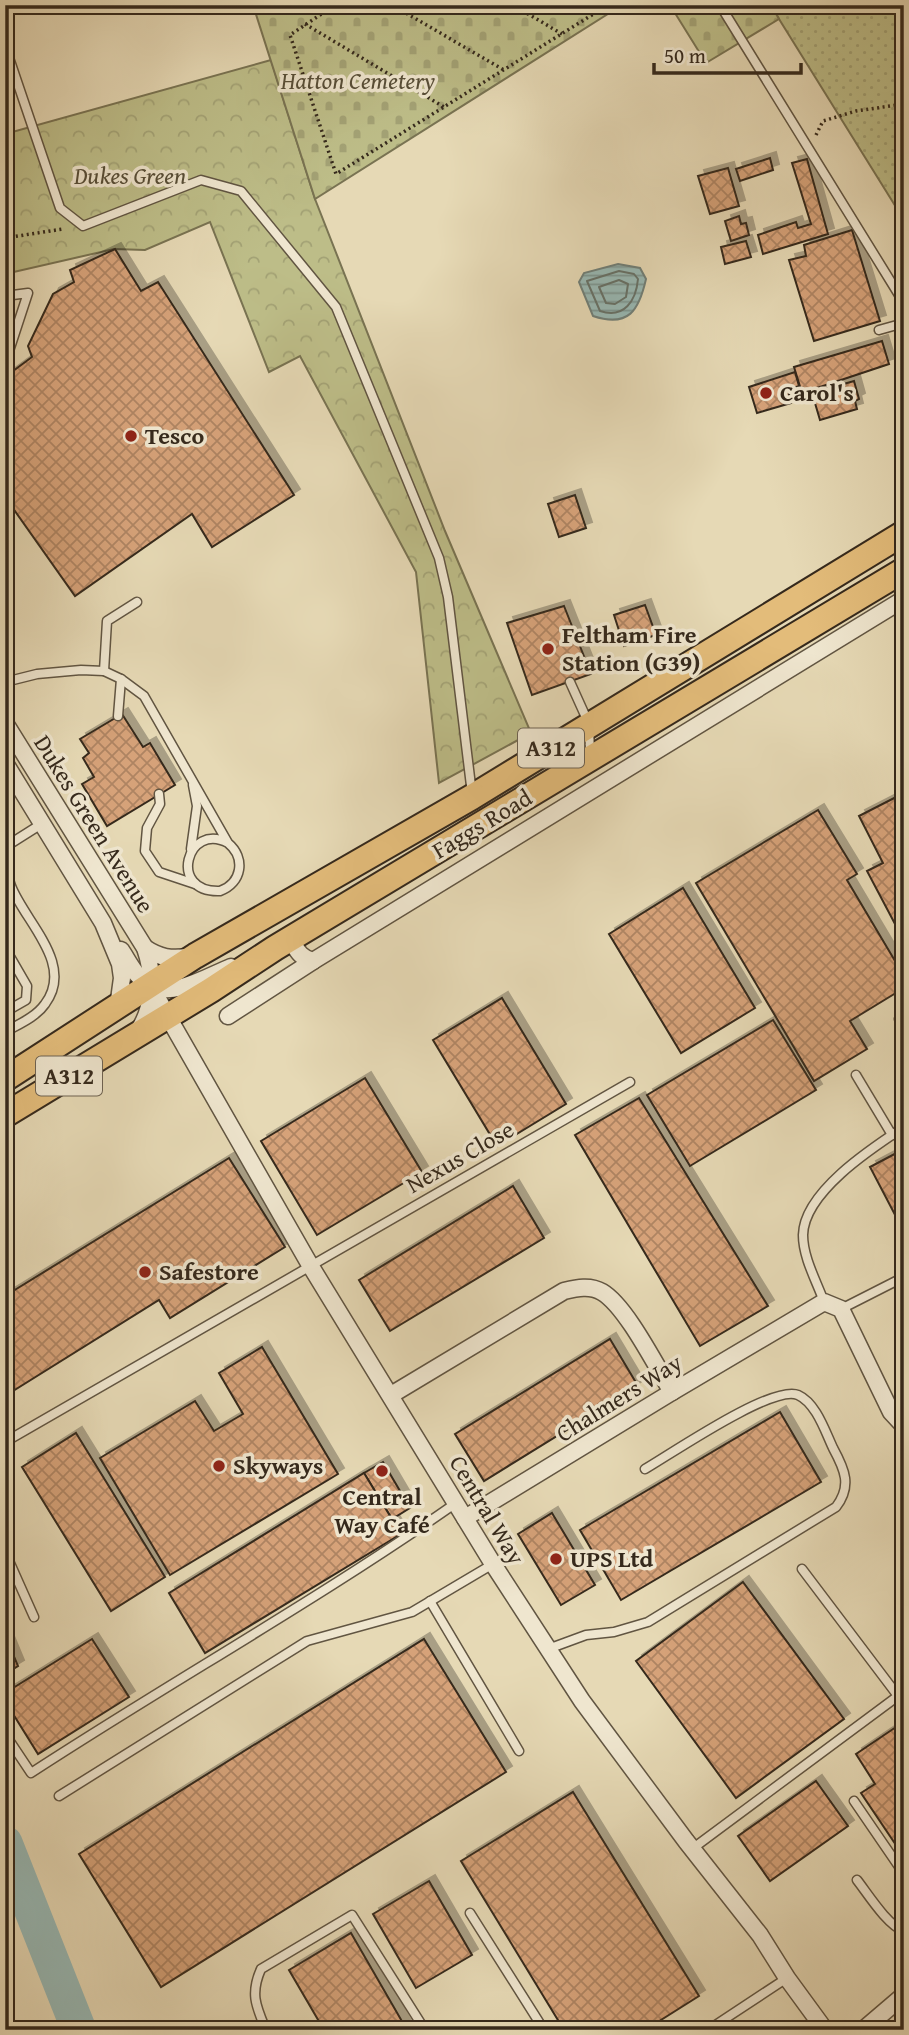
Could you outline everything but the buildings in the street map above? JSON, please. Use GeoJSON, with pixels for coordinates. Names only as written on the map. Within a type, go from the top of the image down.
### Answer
{"type":"FeatureCollection","features":[{"type":"Feature","properties":{"kind":"main road","name":"Faggs Road"},"geometry":{"type":"LineString","coordinates":[[5,1115],[134,1037],[195,956],[472,797],[896,537]]}},
{"type":"Feature","properties":{"kind":"main road","name":"Faggs Road"},"geometry":{"type":"LineString","coordinates":[[14,1073],[118,1007],[156,1005],[282,944],[590,761],[904,568]]}},
{"type":"Feature","properties":{"kind":"main road"},"geometry":{"type":"LineString","coordinates":[[14,1073],[88,1041],[156,1005]]}},
{"type":"Feature","properties":{"kind":"street"},"geometry":{"type":"LineString","coordinates":[[896,537],[904,568]]}},
{"type":"Feature","properties":{"kind":"street"},"geometry":{"type":"LineString","coordinates":[[228,1016],[904,598]]}},
{"type":"Feature","properties":{"kind":"street","name":"Dukes Green Avenue"},"geometry":{"type":"LineString","coordinates":[[5,723],[145,948]]}},
{"type":"Feature","properties":{"kind":"street","name":"Dukes Green Avenue"},"geometry":{"type":"LineString","coordinates":[[5,763],[156,1005]]}},
{"type":"Feature","properties":{"kind":"street","name":"Dukes Green Avenue"},"geometry":{"type":"LineString","coordinates":[[103,923],[120,964],[122,978],[118,1007]]}},
{"type":"Feature","properties":{"kind":"street"},"geometry":{"type":"LineString","coordinates":[[156,1005],[167,989],[182,987],[282,944],[313,961]]}},
{"type":"Feature","properties":{"kind":"street"},"geometry":{"type":"LineString","coordinates":[[145,948],[156,1005]]}},
{"type":"Feature","properties":{"kind":"street","name":"Faggs Road"},"geometry":{"type":"LineString","coordinates":[[145,948],[156,956],[171,959],[195,956]]}},
{"type":"Feature","properties":{"kind":"street","name":"Central Way"},"geometry":{"type":"LineString","coordinates":[[156,1005],[310,1265],[493,1564],[582,1701],[760,1935],[787,1979],[825,2030]]}},
{"type":"Feature","properties":{"kind":"street"},"geometry":{"type":"LineString","coordinates":[[391,1395],[564,1291],[584,1287],[601,1292],[619,1307],[672,1392]]}},
{"type":"Feature","properties":{"kind":"street"},"geometry":{"type":"LineString","coordinates":[[824,1302],[841,1309],[891,1412],[904,1426]]}},
{"type":"Feature","properties":{"kind":"street","name":"Chalmers Way"},"geometry":{"type":"LineString","coordinates":[[465,1518],[824,1302]]}},
{"type":"Feature","properties":{"kind":"street"},"geometry":{"type":"LineString","coordinates":[[863,2030],[904,1995]]}},
{"type":"Feature","properties":{"kind":"lane"},"geometry":{"type":"LineString","coordinates":[[720,5],[904,303]]}},
{"type":"Feature","properties":{"kind":"lane"},"geometry":{"type":"LineString","coordinates":[[5,46],[60,208],[83,226],[201,180],[242,191],[336,307],[439,558],[447,597],[472,797]]}},
{"type":"Feature","properties":{"kind":"lane"},"geometry":{"type":"LineString","coordinates":[[5,296],[28,293],[7,357]]}},
{"type":"Feature","properties":{"kind":"lane"},"geometry":{"type":"LineString","coordinates":[[879,330],[904,323]]}},
{"type":"Feature","properties":{"kind":"lane"},"geometry":{"type":"LineString","coordinates":[[104,671],[107,621],[137,602]]}},
{"type":"Feature","properties":{"kind":"lane"},"geometry":{"type":"LineString","coordinates":[[5,682],[37,674],[104,671],[121,679],[144,696],[228,843],[236,852],[240,861],[236,880],[220,891],[210,891],[159,872],[145,851],[147,828],[160,804],[159,794]]}},
{"type":"Feature","properties":{"kind":"lane"},"geometry":{"type":"LineString","coordinates":[[118,716],[121,679]]}},
{"type":"Feature","properties":{"kind":"lane"},"geometry":{"type":"LineString","coordinates":[[570,682],[589,723],[590,761]]}},
{"type":"Feature","properties":{"kind":"lane"},"geometry":{"type":"LineString","coordinates":[[192,779],[197,806],[188,870],[195,884]]}},
{"type":"Feature","properties":{"kind":"lane"},"geometry":{"type":"LineString","coordinates":[[5,847],[43,823]]}},
{"type":"Feature","properties":{"kind":"lane"},"geometry":{"type":"LineString","coordinates":[[190,852],[206,840],[217,839],[228,843]]}},
{"type":"Feature","properties":{"kind":"lane"},"geometry":{"type":"LineString","coordinates":[[5,860],[11,886],[54,967],[54,985],[46,1003],[36,1014],[5,1032]]}},
{"type":"Feature","properties":{"kind":"lane"},"geometry":{"type":"LineString","coordinates":[[5,948],[27,986],[26,1000],[5,1012]]}},
{"type":"Feature","properties":{"kind":"lane"},"geometry":{"type":"LineString","coordinates":[[856,1075],[892,1135]]}},
{"type":"Feature","properties":{"kind":"lane","name":"Nexus Close"},"geometry":{"type":"LineString","coordinates":[[5,1442],[630,1082]]}},
{"type":"Feature","properties":{"kind":"lane"},"geometry":{"type":"LineString","coordinates":[[824,1302],[806,1255],[803,1235],[807,1216],[827,1188],[852,1163],[904,1127]]}},
{"type":"Feature","properties":{"kind":"lane"},"geometry":{"type":"LineString","coordinates":[[841,1309],[904,1278]]}},
{"type":"Feature","properties":{"kind":"lane"},"geometry":{"type":"LineString","coordinates":[[548,1648],[586,1634],[614,1632],[648,1622],[836,1507],[845,1496],[846,1480],[838,1457],[813,1409],[801,1396],[790,1392],[748,1407],[645,1469]]}},
{"type":"Feature","properties":{"kind":"lane"},"geometry":{"type":"LineString","coordinates":[[5,1734],[31,1773],[379,1556],[456,1503]]}},
{"type":"Feature","properties":{"kind":"lane"},"geometry":{"type":"LineString","coordinates":[[5,1552],[34,1617]]}},
{"type":"Feature","properties":{"kind":"lane"},"geometry":{"type":"LineString","coordinates":[[58,1796],[307,1641],[412,1612],[493,1564]]}},
{"type":"Feature","properties":{"kind":"lane"},"geometry":{"type":"LineString","coordinates":[[692,1849],[898,1696],[802,1569]]}},
{"type":"Feature","properties":{"kind":"lane"},"geometry":{"type":"LineString","coordinates":[[430,1601],[520,1751]]}},
{"type":"Feature","properties":{"kind":"lane"},"geometry":{"type":"LineString","coordinates":[[854,1801],[904,1874]]}},
{"type":"Feature","properties":{"kind":"lane"},"geometry":{"type":"LineString","coordinates":[[857,1880],[882,1912],[898,1929],[904,1931]]}},
{"type":"Feature","properties":{"kind":"lane"},"geometry":{"type":"LineString","coordinates":[[470,1913],[544,2030]]}},
{"type":"Feature","properties":{"kind":"lane"},"geometry":{"type":"LineString","coordinates":[[266,2030],[254,1999],[255,1983],[261,1969],[352,1915],[425,2030]]}},
{"type":"Feature","properties":{"kind":"lane"},"geometry":{"type":"LineString","coordinates":[[708,2030],[787,1979]]}},
{"type":"Feature","properties":{"kind":"path"},"geometry":{"type":"LineString","coordinates":[[335,5],[289,35],[337,174],[608,5]]}},
{"type":"Feature","properties":{"kind":"path"},"geometry":{"type":"LineString","coordinates":[[392,5],[504,70]]}},
{"type":"Feature","properties":{"kind":"path"},"geometry":{"type":"LineString","coordinates":[[513,5],[562,34]]}},
{"type":"Feature","properties":{"kind":"path"},"geometry":{"type":"LineString","coordinates":[[305,24],[444,107]]}},
{"type":"Feature","properties":{"kind":"path"},"geometry":{"type":"LineString","coordinates":[[810,149],[823,121],[856,111],[904,104]]}},
{"type":"Feature","properties":{"kind":"path"},"geometry":{"type":"LineString","coordinates":[[5,238],[83,226]]}},
{"type":"Feature","properties":{"kind":"green space","name":"Hatton Cemetery"},"geometry":{"type":"Polygon","coordinates":[[[253,5],[622,5],[315,199],[253,5]]]}},
{"type":"Feature","properties":{"kind":"green space"},"geometry":{"type":"Polygon","coordinates":[[[670,5],[771,5],[779,19],[706,63],[670,5]]]}},
{"type":"Feature","properties":{"kind":"green space"},"geometry":{"type":"Polygon","coordinates":[[[771,5],[904,5],[904,220],[779,19],[771,5]]]}},
{"type":"Feature","properties":{"kind":"green space","name":"Dukes Green"},"geometry":{"type":"Polygon","coordinates":[[[271,60],[315,199],[445,531],[531,733],[439,783],[416,572],[300,356],[269,372],[210,222],[145,250],[114,249],[5,274],[5,134],[271,60]]]}},
{"type":"Feature","properties":{"kind":"water"},"geometry":{"type":"Polygon","coordinates":[[[618,264],[640,268],[646,279],[640,300],[624,318],[615,320],[593,316],[579,282],[584,273],[618,264]]]}},
{"type":"Feature","properties":{"kind":"waterway"},"geometry":{"type":"LineString","coordinates":[[5,1843],[79,2030]]}},
{"type":"Feature","properties":{"kind":"place","name":"Carol's"},"geometry":{"type":"Point","coordinates":[766,393]}},
{"type":"Feature","properties":{"kind":"place","name":"Tesco"},"geometry":{"type":"Point","coordinates":[131,436]}},
{"type":"Feature","properties":{"kind":"place","name":"Feltham Fire Station (G39)"},"geometry":{"type":"Point","coordinates":[548,649]}},
{"type":"Feature","properties":{"kind":"place","name":"Safestore"},"geometry":{"type":"Point","coordinates":[145,1272]}},
{"type":"Feature","properties":{"kind":"place","name":"Skyways"},"geometry":{"type":"Point","coordinates":[219,1466]}},
{"type":"Feature","properties":{"kind":"place","name":"Central Way Café"},"geometry":{"type":"Point","coordinates":[382,1471]}},
{"type":"Feature","properties":{"kind":"place","name":"UPS Ltd"},"geometry":{"type":"Point","coordinates":[556,1559]}}]}
